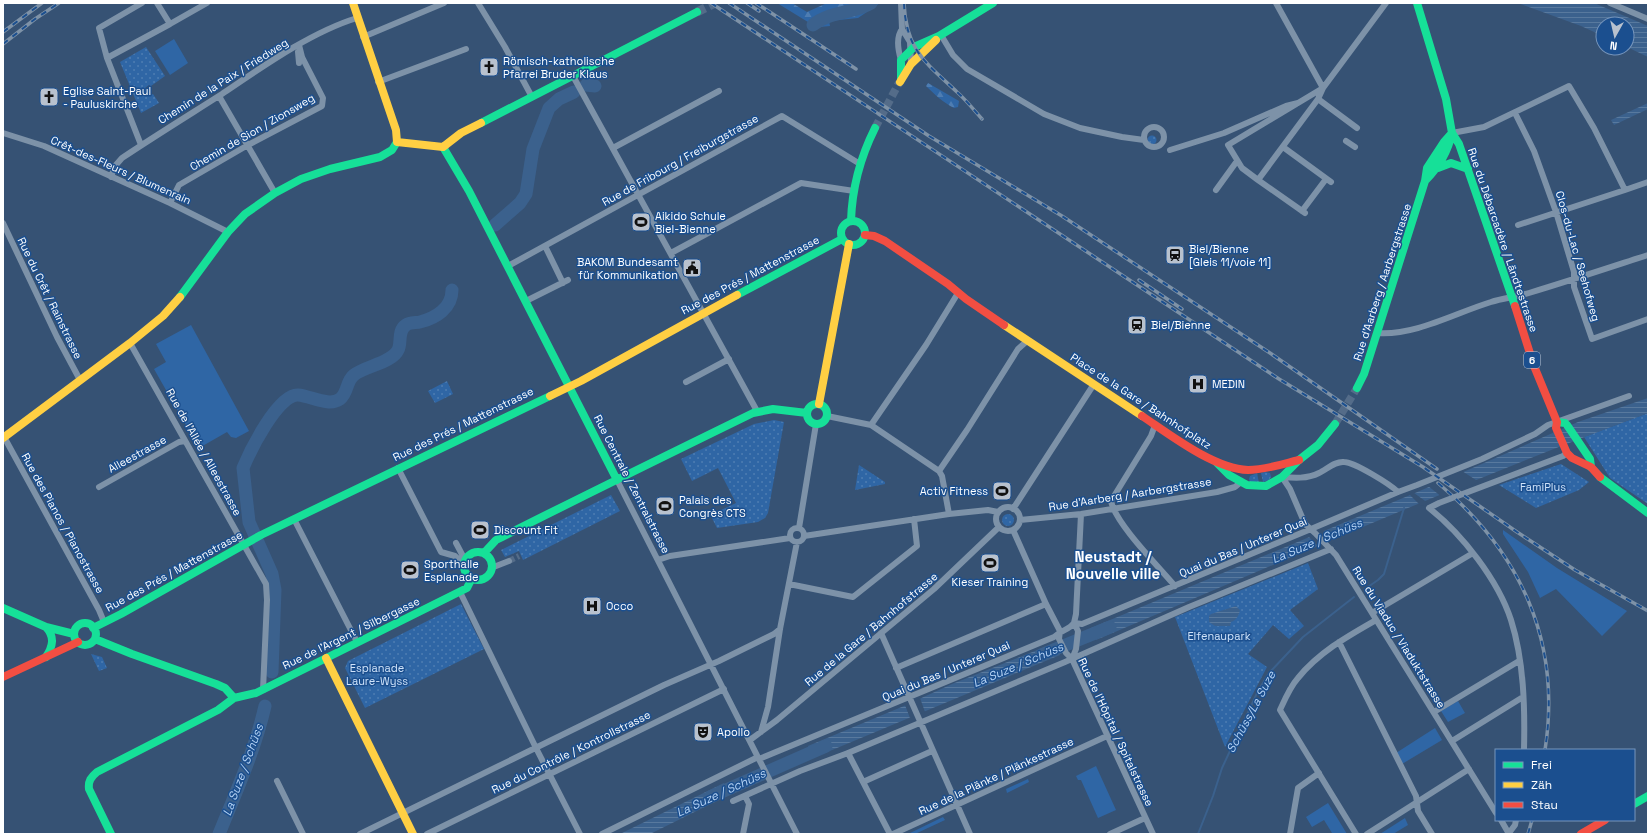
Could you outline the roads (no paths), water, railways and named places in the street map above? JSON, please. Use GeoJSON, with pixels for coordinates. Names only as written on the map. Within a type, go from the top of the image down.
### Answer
{"type":"FeatureCollection","features":[{"type":"Feature","properties":{"kind":"main road"},"geometry":{"type":"LineString","coordinates":[[3,437],[156,322],[187,290],[228,232],[245,214],[275,193],[301,179],[318,173],[380,158],[392,150],[397,142],[396,130],[378,82],[353,3]]}},
{"type":"Feature","properties":{"kind":"main road"},"geometry":{"type":"LineString","coordinates":[[940,36],[911,64],[900,81],[901,60],[911,50],[940,36],[993,3]]}},
{"type":"Feature","properties":{"kind":"main road","name":"Rue d'Aarberg / Aarbergstrasse"},"geometry":{"type":"LineString","coordinates":[[1417,3],[1446,99],[1452,133],[1449,148],[1438,168],[1425,182]]}},
{"type":"Feature","properties":{"kind":"main road"},"geometry":{"type":"LineString","coordinates":[[397,142],[443,147],[461,133],[697,12]]}},
{"type":"Feature","properties":{"kind":"main road"},"geometry":{"type":"LineString","coordinates":[[851,221],[854,191],[860,164],[868,140],[875,128]]}},
{"type":"Feature","properties":{"kind":"main road","name":"Rue d'Aarberg / Aarbergstrasse"},"geometry":{"type":"LineString","coordinates":[[1358,388],[1364,374],[1425,182],[1427,168],[1444,142],[1452,133]]}},
{"type":"Feature","properties":{"kind":"main road","name":"Rue du Débarcadère / Ländtestrasse"},"geometry":{"type":"LineString","coordinates":[[1452,133],[1459,144],[1468,169],[1519,316],[1534,366],[1566,452]]}},
{"type":"Feature","properties":{"kind":"main road","name":"Rue Centrale / Zentralstrasse"},"geometry":{"type":"LineString","coordinates":[[443,147],[469,191],[617,480]]}},
{"type":"Feature","properties":{"kind":"main road"},"geometry":{"type":"LineString","coordinates":[[1438,168],[1451,163],[1468,169]]}},
{"type":"Feature","properties":{"kind":"main road"},"geometry":{"type":"LineString","coordinates":[[845,242],[859,244],[864,235],[864,230],[861,225],[851,221]]}},
{"type":"Feature","properties":{"kind":"main road"},"geometry":{"type":"LineString","coordinates":[[819,404],[845,242],[841,234],[842,228],[851,221]]}},
{"type":"Feature","properties":{"kind":"main road","name":"Place de la Gare / Bahnhofplatz"},"geometry":{"type":"LineString","coordinates":[[864,235],[874,236],[885,241],[1027,341],[1155,425],[1217,463],[1247,470],[1272,467],[1299,460]]}},
{"type":"Feature","properties":{"kind":"main road","name":"Rue des Prés / Mattenstrasse"},"geometry":{"type":"LineString","coordinates":[[93,628],[121,614],[261,535],[569,386],[703,313],[845,242]]}},
{"type":"Feature","properties":{"kind":"main road"},"geometry":{"type":"LineString","coordinates":[[819,404],[824,407],[826,416],[824,421],[816,424],[809,420],[807,413],[812,405],[819,404]]}},
{"type":"Feature","properties":{"kind":"main road"},"geometry":{"type":"LineString","coordinates":[[484,553],[496,540],[757,411],[776,409],[807,413]]}},
{"type":"Feature","properties":{"kind":"main road"},"geometry":{"type":"LineString","coordinates":[[1217,463],[1229,475],[1241,482],[1251,486],[1266,486],[1282,477],[1299,460],[1318,445],[1335,424]]}},
{"type":"Feature","properties":{"kind":"main road"},"geometry":{"type":"LineString","coordinates":[[1557,426],[1567,425],[1590,459],[1591,467]]}},
{"type":"Feature","properties":{"kind":"main road"},"geometry":{"type":"LineString","coordinates":[[1566,452],[1572,458],[1591,467],[1603,480],[1648,513]]}},
{"type":"Feature","properties":{"kind":"main road"},"geometry":{"type":"LineString","coordinates":[[1272,467],[1282,477]]}},
{"type":"Feature","properties":{"kind":"main road"},"geometry":{"type":"LineString","coordinates":[[1241,482],[1247,470]]}},
{"type":"Feature","properties":{"kind":"main road"},"geometry":{"type":"LineString","coordinates":[[475,552],[484,553],[490,559],[491,568],[486,577],[482,579],[472,578],[466,572],[464,562],[471,554],[475,552]]}},
{"type":"Feature","properties":{"kind":"main road","name":"Rue de l'Argent / Silbergasse"},"geometry":{"type":"LineString","coordinates":[[234,698],[263,690],[460,592],[466,588],[472,578]]}},
{"type":"Feature","properties":{"kind":"main road"},"geometry":{"type":"LineString","coordinates":[[3,608],[46,626],[74,634]]}},
{"type":"Feature","properties":{"kind":"main road"},"geometry":{"type":"LineString","coordinates":[[81,624],[88,624],[93,628],[96,633],[95,638],[91,643],[86,645],[78,642],[74,634],[76,628],[81,624]]}},
{"type":"Feature","properties":{"kind":"main road"},"geometry":{"type":"LineString","coordinates":[[46,626],[53,637],[51,650],[46,657]]}},
{"type":"Feature","properties":{"kind":"main road"},"geometry":{"type":"LineString","coordinates":[[95,638],[132,654],[216,684],[225,688],[234,698],[218,710],[91,776],[88,782],[89,789],[111,834]]}},
{"type":"Feature","properties":{"kind":"main road"},"geometry":{"type":"LineString","coordinates":[[3,677],[78,642]]}},
{"type":"Feature","properties":{"kind":"main road"},"geometry":{"type":"LineString","coordinates":[[326,658],[413,834]]}},
{"type":"Feature","properties":{"kind":"main road"},"geometry":{"type":"LineString","coordinates":[[1635,803],[1648,796]]}},
{"type":"Feature","properties":{"kind":"main road"},"geometry":{"type":"LineString","coordinates":[[1581,834],[1603,821]]}},
{"type":"Feature","properties":{"kind":"street"},"geometry":{"type":"LineString","coordinates":[[141,145],[108,58],[99,28],[142,3]]}},
{"type":"Feature","properties":{"kind":"street"},"geometry":{"type":"LineString","coordinates":[[157,3],[170,24]]}},
{"type":"Feature","properties":{"kind":"street"},"geometry":{"type":"LineString","coordinates":[[108,58],[206,3]]}},
{"type":"Feature","properties":{"kind":"street"},"geometry":{"type":"LineString","coordinates":[[363,37],[444,3]]}},
{"type":"Feature","properties":{"kind":"street"},"geometry":{"type":"LineString","coordinates":[[478,3],[505,47],[532,97]]}},
{"type":"Feature","properties":{"kind":"street"},"geometry":{"type":"LineString","coordinates":[[901,3],[902,29],[910,42],[911,64]]}},
{"type":"Feature","properties":{"kind":"street"},"geometry":{"type":"LineString","coordinates":[[1276,3],[1323,88]]}},
{"type":"Feature","properties":{"kind":"street"},"geometry":{"type":"LineString","coordinates":[[1258,180],[1318,99],[1323,88],[1386,3]]}},
{"type":"Feature","properties":{"kind":"street"},"geometry":{"type":"LineString","coordinates":[[1610,3],[1648,19]]}},
{"type":"Feature","properties":{"kind":"street","name":"Chemin de la Paix / Friedweg"},"geometry":{"type":"LineString","coordinates":[[111,177],[115,166],[122,158],[141,145],[299,45],[357,18]]}},
{"type":"Feature","properties":{"kind":"street"},"geometry":{"type":"LineString","coordinates":[[901,60],[899,33],[902,29]]}},
{"type":"Feature","properties":{"kind":"street"},"geometry":{"type":"LineString","coordinates":[[940,36],[958,62],[1005,93],[1044,114],[1080,128],[1144,140]]}},
{"type":"Feature","properties":{"kind":"street"},"geometry":{"type":"LineString","coordinates":[[299,45],[299,63]]}},
{"type":"Feature","properties":{"kind":"street","name":"Chemin de Sion / Zionsweg"},"geometry":{"type":"LineString","coordinates":[[170,203],[179,185],[323,104],[321,94],[302,57],[299,45]]}},
{"type":"Feature","properties":{"kind":"street"},"geometry":{"type":"LineString","coordinates":[[378,82],[466,49]]}},
{"type":"Feature","properties":{"kind":"street"},"geometry":{"type":"LineString","coordinates":[[573,76],[757,411]]}},
{"type":"Feature","properties":{"kind":"street"},"geometry":{"type":"LineString","coordinates":[[1452,133],[1484,127],[1569,86],[1594,128],[1625,190]]}},
{"type":"Feature","properties":{"kind":"street"},"geometry":{"type":"LineString","coordinates":[[1283,147],[1328,180],[1303,212],[1242,168],[1228,145],[1323,88]]}},
{"type":"Feature","properties":{"kind":"street"},"geometry":{"type":"LineString","coordinates":[[613,148],[719,91]]}},
{"type":"Feature","properties":{"kind":"street"},"geometry":{"type":"LineString","coordinates":[[219,96],[275,193]]}},
{"type":"Feature","properties":{"kind":"street"},"geometry":{"type":"LineString","coordinates":[[1318,99],[1357,128]]}},
{"type":"Feature","properties":{"kind":"street"},"geometry":{"type":"LineString","coordinates":[[1170,150],[1224,133],[1286,106],[1298,103]]}},
{"type":"Feature","properties":{"kind":"street","name":"Clos-du-Lac / Seehofweg"},"geometry":{"type":"LineString","coordinates":[[1515,113],[1534,151],[1556,212],[1574,272],[1574,286],[1592,339],[1648,319]]}},
{"type":"Feature","properties":{"kind":"street","name":"Rue de Fribourg / Freiburgstrasse"},"geometry":{"type":"LineString","coordinates":[[508,266],[782,116],[860,164]]}},
{"type":"Feature","properties":{"kind":"street","name":"Crêt-des-Fleurs / Blumenrain"},"geometry":{"type":"LineString","coordinates":[[3,133],[44,146],[170,203],[228,232]]}},
{"type":"Feature","properties":{"kind":"street"},"geometry":{"type":"LineString","coordinates":[[1346,141],[1355,147]]}},
{"type":"Feature","properties":{"kind":"street"},"geometry":{"type":"LineString","coordinates":[[1216,190],[1237,160]]}},
{"type":"Feature","properties":{"kind":"street"},"geometry":{"type":"LineString","coordinates":[[1518,225],[1648,182]]}},
{"type":"Feature","properties":{"kind":"street"},"geometry":{"type":"LineString","coordinates":[[671,253],[801,183],[854,191]]}},
{"type":"Feature","properties":{"kind":"street","name":"Rue du Crêt / Rainstrasse"},"geometry":{"type":"LineString","coordinates":[[3,224],[57,337],[80,380]]}},
{"type":"Feature","properties":{"kind":"street"},"geometry":{"type":"LineString","coordinates":[[526,301],[565,281],[544,246]]}},
{"type":"Feature","properties":{"kind":"street"},"geometry":{"type":"LineString","coordinates":[[1377,333],[1396,333],[1439,321],[1493,301],[1528,294],[1648,255]]}},
{"type":"Feature","properties":{"kind":"street"},"geometry":{"type":"LineString","coordinates":[[871,425],[926,344],[958,293]]}},
{"type":"Feature","properties":{"kind":"street"},"geometry":{"type":"LineString","coordinates":[[939,471],[967,430],[1018,349],[1027,341]]}},
{"type":"Feature","properties":{"kind":"street","name":"Rue de l'Allée / Alleestrasse"},"geometry":{"type":"LineString","coordinates":[[130,343],[186,441],[248,542],[266,584],[263,690]]}},
{"type":"Feature","properties":{"kind":"street"},"geometry":{"type":"LineString","coordinates":[[686,382],[729,359]]}},
{"type":"Feature","properties":{"kind":"street"},"geometry":{"type":"LineString","coordinates":[[1013,508],[1094,384]]}},
{"type":"Feature","properties":{"kind":"street","name":"Quai du Bas / Unterer Quai"},"geometry":{"type":"LineString","coordinates":[[602,834],[731,770],[760,760],[910,700],[1054,637],[1060,631],[1069,628],[1074,623],[1082,624],[1313,531],[1398,492],[1482,458],[1535,434],[1545,427],[1557,426],[1629,396]]}},
{"type":"Feature","properties":{"kind":"street"},"geometry":{"type":"LineString","coordinates":[[826,416],[871,425],[939,471],[942,476],[946,494],[946,517]]}},
{"type":"Feature","properties":{"kind":"street"},"geometry":{"type":"LineString","coordinates":[[799,528],[816,424]]}},
{"type":"Feature","properties":{"kind":"street"},"geometry":{"type":"LineString","coordinates":[[1155,425],[1151,436],[1111,498],[1114,509],[1122,524],[1175,586]]}},
{"type":"Feature","properties":{"kind":"street","name":"Rue des Pianos / Pianostrasse"},"geometry":{"type":"LineString","coordinates":[[3,437],[99,610],[104,622]]}},
{"type":"Feature","properties":{"kind":"street","name":"Alleestrasse"},"geometry":{"type":"LineString","coordinates":[[99,487],[179,442],[186,441]]}},
{"type":"Feature","properties":{"kind":"street"},"geometry":{"type":"LineString","coordinates":[[1524,749],[1523,697],[1518,648],[1505,605],[1473,553],[1437,514],[1429,508],[1563,456],[1566,452]]}},
{"type":"Feature","properties":{"kind":"street"},"geometry":{"type":"LineString","coordinates":[[1282,477],[1308,477],[1344,462],[1353,464],[1390,485],[1398,492]]}},
{"type":"Feature","properties":{"kind":"street"},"geometry":{"type":"LineString","coordinates":[[398,468],[441,552],[455,556],[464,562]]}},
{"type":"Feature","properties":{"kind":"street","name":"Rue du Viaduc / Viaduktstrasse"},"geometry":{"type":"LineString","coordinates":[[1282,477],[1290,489],[1305,524],[1336,555],[1495,811]]}},
{"type":"Feature","properties":{"kind":"street","name":"Rue Centrale / Zentralstrasse"},"geometry":{"type":"LineString","coordinates":[[617,480],[797,834]]}},
{"type":"Feature","properties":{"kind":"street","name":"Rue d'Aarberg / Aarbergstrasse"},"geometry":{"type":"LineString","coordinates":[[1020,520],[1081,514],[1217,492],[1235,487],[1241,482]]}},
{"type":"Feature","properties":{"kind":"street"},"geometry":{"type":"LineString","coordinates":[[804,536],[914,519],[946,517],[988,510],[998,512],[1005,508],[1013,508],[1018,513],[1020,520],[1016,528],[1006,531],[999,527],[996,522],[998,512]]}},
{"type":"Feature","properties":{"kind":"street"},"geometry":{"type":"LineString","coordinates":[[1072,659],[1076,649],[1078,632],[1074,623],[1076,614],[1081,514]]}},
{"type":"Feature","properties":{"kind":"street"},"geometry":{"type":"LineString","coordinates":[[294,519],[357,642]]}},
{"type":"Feature","properties":{"kind":"street"},"geometry":{"type":"LineString","coordinates":[[788,584],[853,597],[917,546],[914,519]]}},
{"type":"Feature","properties":{"kind":"street","name":"Rue de la Gare / Bahnhofstrasse"},"geometry":{"type":"LineString","coordinates":[[750,740],[762,732],[958,568],[999,527]]}},
{"type":"Feature","properties":{"kind":"street"},"geometry":{"type":"LineString","coordinates":[[658,560],[670,556],[790,538],[797,542],[803,540],[804,532],[799,528],[793,529],[790,533],[790,538]]}},
{"type":"Feature","properties":{"kind":"street","name":"Rue de l'Hôpital / Spitalstrasse"},"geometry":{"type":"LineString","coordinates":[[1013,530],[1046,604],[1060,631],[1060,640],[1066,653],[1072,659],[1153,834]]}},
{"type":"Feature","properties":{"kind":"street"},"geometry":{"type":"LineString","coordinates":[[762,732],[768,708],[780,629],[797,542]]}},
{"type":"Feature","properties":{"kind":"street"},"geometry":{"type":"LineString","coordinates":[[456,543],[464,562]]}},
{"type":"Feature","properties":{"kind":"street"},"geometry":{"type":"LineString","coordinates":[[733,802],[770,781],[848,753],[1072,659],[1189,607],[1320,554],[1330,548]]}},
{"type":"Feature","properties":{"kind":"street"},"geometry":{"type":"LineString","coordinates":[[1372,613],[1473,553]]}},
{"type":"Feature","properties":{"kind":"street"},"geometry":{"type":"LineString","coordinates":[[491,568],[508,561]]}},
{"type":"Feature","properties":{"kind":"street"},"geometry":{"type":"LineString","coordinates":[[460,592],[549,775],[580,834]]}},
{"type":"Feature","properties":{"kind":"street"},"geometry":{"type":"LineString","coordinates":[[896,668],[1046,604]]}},
{"type":"Feature","properties":{"kind":"street"},"geometry":{"type":"LineString","coordinates":[[1356,834],[1280,710],[1297,679],[1310,665],[1339,642],[1376,620]]}},
{"type":"Feature","properties":{"kind":"street"},"geometry":{"type":"LineString","coordinates":[[360,834],[763,639],[780,629]]}},
{"type":"Feature","properties":{"kind":"street"},"geometry":{"type":"LineString","coordinates":[[881,633],[970,834]]}},
{"type":"Feature","properties":{"kind":"street"},"geometry":{"type":"LineString","coordinates":[[1339,642],[1416,796],[1418,811],[1432,834]]}},
{"type":"Feature","properties":{"kind":"street"},"geometry":{"type":"LineString","coordinates":[[1434,712],[1519,661]]}},
{"type":"Feature","properties":{"kind":"street","name":"Rue du Contrôle / Kontrollstrasse"},"geometry":{"type":"LineString","coordinates":[[427,834],[724,689]]}},
{"type":"Feature","properties":{"kind":"street"},"geometry":{"type":"LineString","coordinates":[[1452,741],[1523,697]]}},
{"type":"Feature","properties":{"kind":"street","name":"Rue de la Plänke / Plänkestrasse"},"geometry":{"type":"LineString","coordinates":[[893,834],[1107,736]]}},
{"type":"Feature","properties":{"kind":"street"},"geometry":{"type":"LineString","coordinates":[[863,782],[932,751]]}},
{"type":"Feature","properties":{"kind":"street"},"geometry":{"type":"LineString","coordinates":[[848,753],[890,834]]}},
{"type":"Feature","properties":{"kind":"street"},"geometry":{"type":"LineString","coordinates":[[1367,834],[1469,769]]}},
{"type":"Feature","properties":{"kind":"street"},"geometry":{"type":"LineString","coordinates":[[1290,834],[1297,789],[1300,785],[1319,773]]}},
{"type":"Feature","properties":{"kind":"street"},"geometry":{"type":"LineString","coordinates":[[277,780],[303,834]]}},
{"type":"Feature","properties":{"kind":"street"},"geometry":{"type":"LineString","coordinates":[[741,833],[749,804],[745,796]]}},
{"type":"Feature","properties":{"kind":"street"},"geometry":{"type":"LineString","coordinates":[[1110,834],[1145,818]]}},
{"type":"Feature","properties":{"kind":"street"},"geometry":{"type":"LineString","coordinates":[[1501,821],[1509,834],[1516,821]]}},
{"type":"Feature","properties":{"kind":"water"},"geometry":{"type":"Polygon","coordinates":[[[1518,3],[1594,3],[1625,16],[1595,16],[1595,32],[1518,3]]]}},
{"type":"Feature","properties":{"kind":"water"},"geometry":{"type":"Polygon","coordinates":[[[1635,20],[1648,26],[1648,57],[1635,51],[1635,20]]]}},
{"type":"Feature","properties":{"kind":"water"},"geometry":{"type":"Polygon","coordinates":[[[1648,103],[1648,109],[1614,125],[1611,120],[1648,103]]]}},
{"type":"Feature","properties":{"kind":"water"},"geometry":{"type":"Polygon","coordinates":[[[1648,398],[1648,413],[1578,439],[1440,495],[1096,640],[1091,628],[1415,493],[1578,422],[1648,398]]]}},
{"type":"Feature","properties":{"kind":"water"},"geometry":{"type":"Polygon","coordinates":[[[1236,606],[1240,612],[1236,619],[1231,622],[1230,626],[1215,626],[1209,622],[1209,616],[1211,614],[1236,606]]]}},
{"type":"Feature","properties":{"kind":"water"},"geometry":{"type":"Polygon","coordinates":[[[1055,643],[1060,655],[813,758],[808,746],[904,706],[952,684],[1055,643]]]}},
{"type":"Feature","properties":{"kind":"water"},"geometry":{"type":"Polygon","coordinates":[[[724,783],[729,795],[650,834],[620,834],[724,783]]]}},
{"type":"Feature","properties":{"kind":"waterway","name":"La Suze / Schüss"},"geometry":{"type":"LineString","coordinates":[[813,25],[827,17],[864,7],[871,3]]}},
{"type":"Feature","properties":{"kind":"waterway","name":"La Suze / Schüss"},"geometry":{"type":"LineString","coordinates":[[586,85],[595,86]]}},
{"type":"Feature","properties":{"kind":"waterway","name":"La Suze / Schüss"},"geometry":{"type":"LineString","coordinates":[[495,225],[520,203],[526,194],[533,149],[549,108],[559,99],[574,92]]}},
{"type":"Feature","properties":{"kind":"waterway","name":"La Suze / Schüss"},"geometry":{"type":"LineString","coordinates":[[272,672],[275,590],[272,574],[249,522],[243,468],[258,437],[274,413],[290,397],[298,395],[325,402],[340,399],[354,375],[390,358],[395,354],[399,347],[402,330],[406,325],[432,318],[442,311],[449,302],[452,290]]}},
{"type":"Feature","properties":{"kind":"waterway","name":"La Suze / Schüss"},"geometry":{"type":"LineString","coordinates":[[1365,589],[1384,574],[1404,508]]}},
{"type":"Feature","properties":{"kind":"waterway","name":"Schüss/La Suze"},"geometry":{"type":"LineString","coordinates":[[1198,834],[1222,768],[1258,691],[1269,673],[1303,637],[1354,597]]}},
{"type":"Feature","properties":{"kind":"waterway","name":"La Suze / Schüss"},"geometry":{"type":"LineString","coordinates":[[1041,655],[1110,627]]}},
{"type":"Feature","properties":{"kind":"waterway","name":"La Suze / Schüss"},"geometry":{"type":"LineString","coordinates":[[219,834],[251,755],[265,706]]}},
{"type":"Feature","properties":{"kind":"waterway","name":"La Suze / Schüss"},"geometry":{"type":"LineString","coordinates":[[710,797],[826,746]]}},
{"type":"Feature","properties":{"kind":"tunnel"},"geometry":{"type":"LineString","coordinates":[[697,12],[715,3]]}},
{"type":"Feature","properties":{"kind":"tunnel"},"geometry":{"type":"LineString","coordinates":[[875,128],[899,83]]}},
{"type":"Feature","properties":{"kind":"tunnel"},"geometry":{"type":"LineString","coordinates":[[1335,424],[1357,388]]}},
{"type":"Feature","properties":{"kind":"tunnel"},"geometry":{"type":"LineString","coordinates":[[509,561],[519,556]]}},
{"type":"Feature","properties":{"kind":"railway"},"geometry":{"type":"LineString","coordinates":[[3,32],[42,3]]}},
{"type":"Feature","properties":{"kind":"railway"},"geometry":{"type":"LineString","coordinates":[[3,44],[35,19],[59,3]]}},
{"type":"Feature","properties":{"kind":"railway"},"geometry":{"type":"LineString","coordinates":[[711,3],[1279,379],[1423,467],[1575,570],[1648,611]]}},
{"type":"Feature","properties":{"kind":"railway"},"geometry":{"type":"LineString","coordinates":[[729,3],[929,136],[1062,216],[1270,353],[1437,469]]}},
{"type":"Feature","properties":{"kind":"railway"},"geometry":{"type":"LineString","coordinates":[[747,3],[759,11]]}},
{"type":"Feature","properties":{"kind":"railway"},"geometry":{"type":"LineString","coordinates":[[756,3],[856,69]]}},
{"type":"Feature","properties":{"kind":"railway"},"geometry":{"type":"LineString","coordinates":[[904,3],[909,33],[919,54],[964,98],[982,119]]}},
{"type":"Feature","properties":{"kind":"railway"},"geometry":{"type":"LineString","coordinates":[[1139,280],[1182,309]]}},
{"type":"Feature","properties":{"kind":"railway"},"geometry":{"type":"LineString","coordinates":[[1438,483],[1467,510],[1492,538],[1512,569],[1529,602],[1540,636],[1547,672],[1549,710],[1545,749]]}},
{"type":"Feature","properties":{"kind":"railway"},"geometry":{"type":"LineString","coordinates":[[1528,834],[1532,821]]}},
{"type":"Feature","properties":{"kind":"place","name":"Römisch-katholische Pfarrei Bruder Klaus"},"geometry":{"type":"Point","coordinates":[489,67]}},
{"type":"Feature","properties":{"kind":"place","name":"Eglise Saint-Paul - Pauluskirche"},"geometry":{"type":"Point","coordinates":[49,97]}},
{"type":"Feature","properties":{"kind":"place","name":"Aikido Schule Biel-Bienne"},"geometry":{"type":"Point","coordinates":[641,222]}},
{"type":"Feature","properties":{"kind":"place","name":"Biel/Bienne [Gleis 11/voie 11]"},"geometry":{"type":"Point","coordinates":[1175,255]}},
{"type":"Feature","properties":{"kind":"place","name":"BAKOM Bundesamt für Kommunikation"},"geometry":{"type":"Point","coordinates":[692,268]}},
{"type":"Feature","properties":{"kind":"place","name":"Biel/Bienne"},"geometry":{"type":"Point","coordinates":[1137,325]}},
{"type":"Feature","properties":{"kind":"place","name":"MEDIN"},"geometry":{"type":"Point","coordinates":[1198,384]}},
{"type":"Feature","properties":{"kind":"place","name":"Activ Fitness"},"geometry":{"type":"Point","coordinates":[1002,491]}},
{"type":"Feature","properties":{"kind":"place","name":"Palais des Congrès CTS"},"geometry":{"type":"Point","coordinates":[665,506]}},
{"type":"Feature","properties":{"kind":"place","name":"Discount Fit"},"geometry":{"type":"Point","coordinates":[480,530]}},
{"type":"Feature","properties":{"kind":"place","name":"Kieser Training"},"geometry":{"type":"Point","coordinates":[990,563]}},
{"type":"Feature","properties":{"kind":"place","name":"Sporthalle Esplanade"},"geometry":{"type":"Point","coordinates":[410,570]}},
{"type":"Feature","properties":{"kind":"place","name":"Occo"},"geometry":{"type":"Point","coordinates":[592,606]}},
{"type":"Feature","properties":{"kind":"place","name":"Apollo"},"geometry":{"type":"Point","coordinates":[703,732]}},
{"type":"Feature","properties":{"kind":"district","name":"Neustadt / Nouvelle ville"},"geometry":{"type":"Point","coordinates":[1113,566]}},
{"type":"Feature","properties":{"kind":"park label","name":"FamiPlus"},"geometry":{"type":"Point","coordinates":[1543,487]}},
{"type":"Feature","properties":{"kind":"park label","name":"Elfenaupark"},"geometry":{"type":"Point","coordinates":[1219,636]}},
{"type":"Feature","properties":{"kind":"park label","name":"Esplanade Laure-Wyss"},"geometry":{"type":"Point","coordinates":[377,674]}}]}
